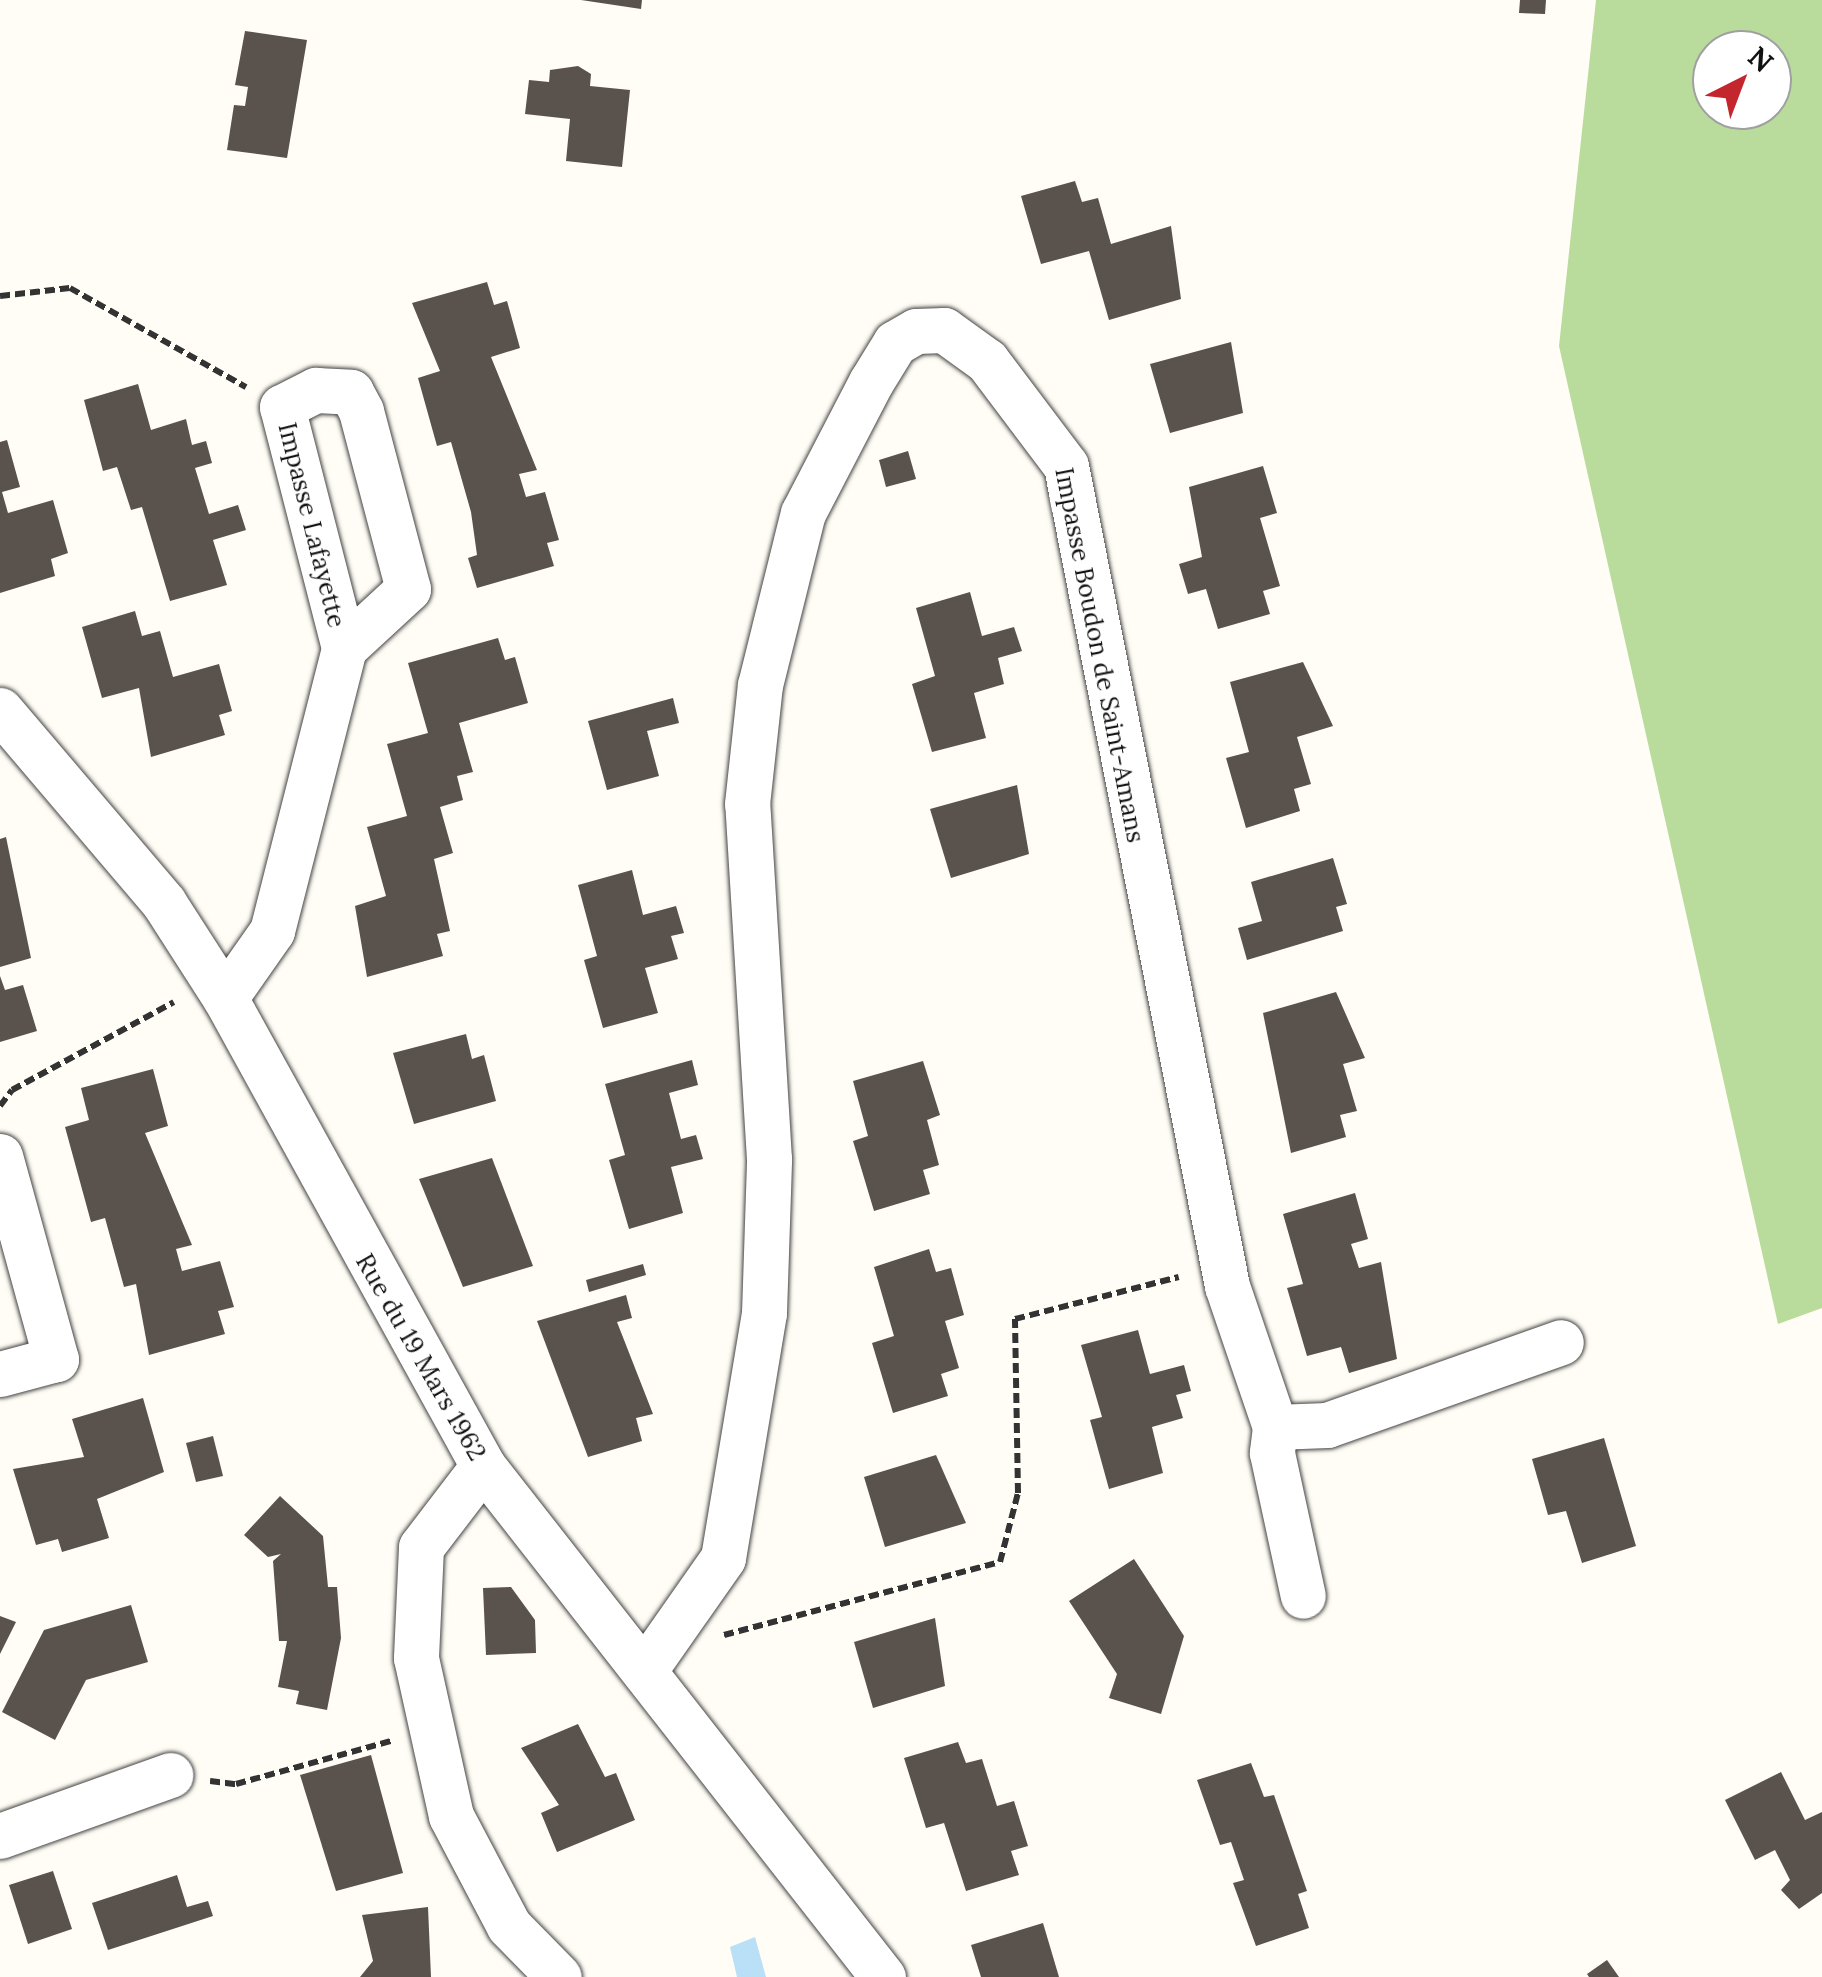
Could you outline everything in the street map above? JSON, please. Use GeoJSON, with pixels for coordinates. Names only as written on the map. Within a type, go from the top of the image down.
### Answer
{"type":"FeatureCollection","features":[{"type":"Feature","properties":{"kind":"street","name":"Impasse Boudon de Saint-Amans"},"geometry":{"type":"LineString","coordinates":[[646,1668],[723,1558],[764,1314],[769,1159],[747,804],[760,685],[803,513],[887,356],[916,331],[944,330],[987,361],[1066,466],[1223,1265],[1275,1427],[1272,1453],[1304,1596]]}},
{"type":"Feature","properties":{"kind":"street","name":"Impasse Lafayette"},"geometry":{"type":"LineString","coordinates":[[220,989],[272,931],[344,648],[282,407],[316,390],[351,392],[408,589],[344,648]]}},
{"type":"Feature","properties":{"kind":"street","name":"Rue du 19 Mars 1962"},"geometry":{"type":"LineString","coordinates":[[0,710],[96,816],[220,989],[482,1466],[646,1668],[883,1977]]}},
{"type":"Feature","properties":{"kind":"street"},"geometry":{"type":"LineString","coordinates":[[0,1156],[56,1359],[0,1374]]}},
{"type":"Feature","properties":{"kind":"street"},"geometry":{"type":"LineString","coordinates":[[1275,1427],[1326,1425],[1561,1342]]}},
{"type":"Feature","properties":{"kind":"street"},"geometry":{"type":"LineString","coordinates":[[482,1466],[421,1547],[416,1658],[451,1816],[508,1926],[559,1977]]}},
{"type":"Feature","properties":{"kind":"street"},"geometry":{"type":"LineString","coordinates":[[0,1836],[170,1775]]}},
{"type":"Feature","properties":{"kind":"path"},"geometry":{"type":"LineString","coordinates":[[0,296],[47,284],[70,288],[282,407]]}},
{"type":"Feature","properties":{"kind":"path"},"geometry":{"type":"LineString","coordinates":[[0,1106],[12,1090],[220,989]]}},
{"type":"Feature","properties":{"kind":"path"},"geometry":{"type":"LineString","coordinates":[[678,1626],[737,1637],[1000,1562],[1018,1493],[1015,1319],[1223,1265]]}},
{"type":"Feature","properties":{"kind":"path"},"geometry":{"type":"LineString","coordinates":[[170,1775],[236,1784],[431,1730]]}},
{"type":"Feature","properties":{"kind":"green space"},"geometry":{"type":"Polygon","coordinates":[[[1596,0],[1822,0],[1822,1308],[1778,1324],[1559,346],[1596,0]]]}},
{"type":"Feature","properties":{"kind":"water"},"geometry":{"type":"Polygon","coordinates":[[[755,1937],[766,1977],[737,1977],[730,1947],[755,1937]]]}},
{"type":"Feature","properties":{"kind":"building"},"geometry":{"type":"Polygon","coordinates":[[[581,0],[642,0],[641,9],[581,0]]]}},
{"type":"Feature","properties":{"kind":"building"},"geometry":{"type":"Polygon","coordinates":[[[1520,0],[1546,0],[1545,14],[1519,13],[1520,0]]]}},
{"type":"Feature","properties":{"kind":"building"},"geometry":{"type":"Polygon","coordinates":[[[245,31],[307,40],[287,158],[227,150],[234,105],[245,106],[248,87],[235,85],[245,31]]]}},
{"type":"Feature","properties":{"kind":"building"},"geometry":{"type":"Polygon","coordinates":[[[578,66],[591,74],[590,86],[630,90],[622,167],[566,161],[570,119],[525,114],[529,80],[549,82],[550,70],[578,66]]]}},
{"type":"Feature","properties":{"kind":"building"},"geometry":{"type":"Polygon","coordinates":[[[1075,181],[1082,202],[1098,198],[1111,244],[1171,226],[1181,299],[1109,320],[1089,251],[1041,264],[1021,196],[1075,181]]]}},
{"type":"Feature","properties":{"kind":"building"},"geometry":{"type":"Polygon","coordinates":[[[487,282],[494,305],[507,301],[520,348],[491,357],[537,470],[519,474],[526,497],[545,492],[559,540],[547,543],[554,566],[477,588],[468,558],[477,555],[471,512],[451,442],[437,446],[418,378],[440,371],[412,303],[487,282]]]}},
{"type":"Feature","properties":{"kind":"building"},"geometry":{"type":"Polygon","coordinates":[[[1231,342],[1243,413],[1170,433],[1150,364],[1231,342]]]}},
{"type":"Feature","properties":{"kind":"building"},"geometry":{"type":"Polygon","coordinates":[[[138,384],[151,430],[186,419],[192,445],[206,441],[212,463],[195,468],[209,514],[238,505],[246,530],[213,540],[227,585],[170,601],[142,507],[131,510],[117,467],[103,471],[84,400],[138,384]]]}},
{"type":"Feature","properties":{"kind":"building"},"geometry":{"type":"Polygon","coordinates":[[[7,440],[20,487],[2,492],[8,513],[53,500],[68,553],[51,559],[55,576],[0,593],[0,442],[7,440]]]}},
{"type":"Feature","properties":{"kind":"building"},"geometry":{"type":"Polygon","coordinates":[[[908,451],[916,479],[886,487],[879,460],[908,451]]]}},
{"type":"Feature","properties":{"kind":"building"},"geometry":{"type":"Polygon","coordinates":[[[1263,466],[1277,513],[1260,518],[1280,586],[1263,591],[1270,614],[1218,629],[1206,589],[1188,594],[1179,564],[1202,557],[1189,487],[1263,466]]]}},
{"type":"Feature","properties":{"kind":"building"},"geometry":{"type":"Polygon","coordinates":[[[970,592],[982,636],[1014,627],[1022,651],[998,658],[1004,684],[974,693],[986,738],[932,752],[912,684],[935,676],[916,608],[970,592]]]}},
{"type":"Feature","properties":{"kind":"building"},"geometry":{"type":"Polygon","coordinates":[[[135,611],[142,636],[160,631],[173,677],[219,664],[232,711],[219,715],[225,735],[151,757],[139,688],[102,698],[82,627],[135,611]]]}},
{"type":"Feature","properties":{"kind":"building"},"geometry":{"type":"Polygon","coordinates":[[[498,638],[505,660],[515,657],[528,703],[459,723],[473,772],[457,776],[463,800],[440,807],[453,853],[434,859],[450,931],[437,934],[443,956],[367,977],[355,906],[386,896],[367,827],[407,816],[387,744],[428,733],[408,663],[498,638]]]}},
{"type":"Feature","properties":{"kind":"building"},"geometry":{"type":"Polygon","coordinates":[[[1303,662],[1333,726],[1297,737],[1311,784],[1294,789],[1300,811],[1246,828],[1226,758],[1249,752],[1230,682],[1303,662]]]}},
{"type":"Feature","properties":{"kind":"building"},"geometry":{"type":"Polygon","coordinates":[[[673,698],[679,723],[647,731],[659,776],[607,790],[588,721],[673,698]]]}},
{"type":"Feature","properties":{"kind":"building"},"geometry":{"type":"Polygon","coordinates":[[[1017,785],[1029,854],[951,878],[930,809],[1017,785]]]}},
{"type":"Feature","properties":{"kind":"building"},"geometry":{"type":"Polygon","coordinates":[[[6,837],[31,958],[0,967],[0,839],[6,837]]]}},
{"type":"Feature","properties":{"kind":"building"},"geometry":{"type":"Polygon","coordinates":[[[1333,858],[1347,904],[1336,907],[1343,931],[1247,960],[1238,928],[1262,921],[1251,882],[1333,858]]]}},
{"type":"Feature","properties":{"kind":"building"},"geometry":{"type":"Polygon","coordinates":[[[632,870],[643,915],[676,906],[684,933],[671,936],[678,959],[645,968],[658,1013],[603,1028],[584,960],[597,956],[578,885],[632,870]]]}},
{"type":"Feature","properties":{"kind":"building"},"geometry":{"type":"Polygon","coordinates":[[[0,976],[5,990],[23,985],[37,1031],[0,1042],[0,976]]]}},
{"type":"Feature","properties":{"kind":"building"},"geometry":{"type":"Polygon","coordinates":[[[1336,992],[1365,1058],[1343,1064],[1357,1111],[1340,1115],[1346,1137],[1291,1153],[1263,1013],[1336,992]]]}},
{"type":"Feature","properties":{"kind":"building"},"geometry":{"type":"Polygon","coordinates":[[[466,1034],[472,1059],[484,1055],[496,1101],[414,1124],[393,1053],[466,1034]]]}},
{"type":"Feature","properties":{"kind":"building"},"geometry":{"type":"Polygon","coordinates":[[[692,1060],[698,1085],[669,1093],[681,1139],[696,1135],[703,1159],[671,1167],[683,1213],[629,1229],[609,1160],[625,1155],[605,1084],[692,1060]]]}},
{"type":"Feature","properties":{"kind":"building"},"geometry":{"type":"Polygon","coordinates":[[[923,1061],[940,1115],[927,1120],[939,1165],[923,1170],[930,1194],[874,1211],[853,1141],[868,1136],[853,1081],[923,1061]]]}},
{"type":"Feature","properties":{"kind":"building"},"geometry":{"type":"Polygon","coordinates":[[[153,1069],[168,1126],[145,1133],[192,1245],[176,1249],[182,1271],[220,1261],[234,1307],[218,1311],[225,1334],[149,1355],[136,1284],[124,1287],[105,1218],[91,1222],[65,1127],[89,1120],[81,1088],[153,1069]]]}},
{"type":"Feature","properties":{"kind":"building"},"geometry":{"type":"Polygon","coordinates":[[[492,1158],[533,1266],[463,1287],[419,1179],[492,1158]]]}},
{"type":"Feature","properties":{"kind":"building"},"geometry":{"type":"Polygon","coordinates":[[[1355,1193],[1368,1239],[1351,1244],[1359,1268],[1381,1262],[1397,1359],[1349,1373],[1341,1347],[1307,1356],[1287,1288],[1303,1284],[1283,1214],[1355,1193]]]}},
{"type":"Feature","properties":{"kind":"building"},"geometry":{"type":"Polygon","coordinates":[[[929,1249],[936,1272],[951,1268],[964,1315],[945,1321],[959,1368],[941,1374],[948,1396],[893,1413],[872,1343],[894,1336],[874,1267],[929,1249]]]}},
{"type":"Feature","properties":{"kind":"building"},"geometry":{"type":"Polygon","coordinates":[[[643,1264],[646,1275],[589,1292],[586,1280],[643,1264]]]}},
{"type":"Feature","properties":{"kind":"building"},"geometry":{"type":"Polygon","coordinates":[[[626,1295],[632,1318],[617,1322],[653,1414],[636,1418],[642,1441],[588,1457],[537,1321],[626,1295]]]}},
{"type":"Feature","properties":{"kind":"building"},"geometry":{"type":"Polygon","coordinates":[[[1138,1330],[1150,1374],[1184,1365],[1191,1391],[1176,1395],[1183,1418],[1152,1427],[1163,1473],[1109,1489],[1090,1420],[1102,1417],[1081,1345],[1138,1330]]]}},
{"type":"Feature","properties":{"kind":"building"},"geometry":{"type":"Polygon","coordinates":[[[143,1398],[164,1472],[97,1499],[109,1538],[62,1552],[58,1539],[36,1545],[13,1469],[84,1457],[72,1419],[143,1398]]]}},
{"type":"Feature","properties":{"kind":"building"},"geometry":{"type":"Polygon","coordinates":[[[213,1436],[223,1476],[196,1482],[186,1443],[213,1436]]]}},
{"type":"Feature","properties":{"kind":"building"},"geometry":{"type":"Polygon","coordinates":[[[1604,1438],[1636,1546],[1582,1563],[1566,1511],[1548,1515],[1532,1459],[1604,1438]]]}},
{"type":"Feature","properties":{"kind":"building"},"geometry":{"type":"Polygon","coordinates":[[[936,1455],[966,1523],[885,1547],[864,1477],[936,1455]]]}},
{"type":"Feature","properties":{"kind":"building"},"geometry":{"type":"Polygon","coordinates":[[[280,1496],[323,1536],[328,1587],[337,1587],[341,1638],[327,1710],[296,1704],[299,1691],[278,1687],[287,1641],[279,1641],[273,1561],[281,1554],[268,1557],[244,1535],[280,1496]]]}},
{"type":"Feature","properties":{"kind":"building"},"geometry":{"type":"Polygon","coordinates":[[[1134,1559],[1184,1636],[1161,1714],[1109,1698],[1117,1674],[1069,1601],[1134,1559]]]}},
{"type":"Feature","properties":{"kind":"building"},"geometry":{"type":"Polygon","coordinates":[[[511,1587],[535,1620],[536,1653],[486,1655],[483,1588],[511,1587]]]}},
{"type":"Feature","properties":{"kind":"building"},"geometry":{"type":"Polygon","coordinates":[[[131,1605],[148,1662],[86,1680],[55,1740],[2,1712],[44,1630],[131,1605]]]}},
{"type":"Feature","properties":{"kind":"building"},"geometry":{"type":"Polygon","coordinates":[[[0,1616],[16,1622],[0,1654],[0,1616]]]}},
{"type":"Feature","properties":{"kind":"building"},"geometry":{"type":"Polygon","coordinates":[[[935,1618],[945,1686],[873,1708],[854,1642],[935,1618]]]}},
{"type":"Feature","properties":{"kind":"building"},"geometry":{"type":"Polygon","coordinates":[[[578,1724],[605,1777],[616,1773],[635,1820],[557,1852],[541,1813],[559,1805],[521,1748],[578,1724]]]}},
{"type":"Feature","properties":{"kind":"building"},"geometry":{"type":"Polygon","coordinates":[[[958,1742],[966,1763],[982,1759],[997,1806],[1014,1801],[1028,1846],[1011,1851],[1019,1875],[966,1891],[944,1823],[926,1828],[904,1758],[958,1742]]]}},
{"type":"Feature","properties":{"kind":"building"},"geometry":{"type":"Polygon","coordinates":[[[371,1755],[403,1873],[336,1891],[300,1775],[371,1755]]]}},
{"type":"Feature","properties":{"kind":"building"},"geometry":{"type":"Polygon","coordinates":[[[1251,1763],[1264,1797],[1274,1795],[1307,1891],[1298,1894],[1309,1928],[1256,1946],[1233,1883],[1244,1880],[1231,1842],[1220,1845],[1197,1780],[1251,1763]]]}},
{"type":"Feature","properties":{"kind":"building"},"geometry":{"type":"Polygon","coordinates":[[[1781,1772],[1805,1820],[1822,1812],[1822,1893],[1799,1909],[1781,1890],[1790,1880],[1775,1850],[1755,1860],[1725,1800],[1781,1772]]]}},
{"type":"Feature","properties":{"kind":"building"},"geometry":{"type":"Polygon","coordinates":[[[53,1871],[72,1929],[28,1944],[9,1885],[53,1871]]]}},
{"type":"Feature","properties":{"kind":"building"},"geometry":{"type":"Polygon","coordinates":[[[177,1875],[187,1907],[208,1901],[213,1916],[108,1950],[92,1903],[177,1875]]]}},
{"type":"Feature","properties":{"kind":"building"},"geometry":{"type":"Polygon","coordinates":[[[428,1907],[431,1977],[360,1977],[373,1961],[362,1915],[428,1907]]]}},
{"type":"Feature","properties":{"kind":"building"},"geometry":{"type":"Polygon","coordinates":[[[1043,1923],[1059,1977],[981,1977],[971,1945],[1043,1923]]]}},
{"type":"Feature","properties":{"kind":"building"},"geometry":{"type":"Polygon","coordinates":[[[1607,1960],[1619,1977],[1589,1977],[1587,1974],[1607,1960]]]}}]}
